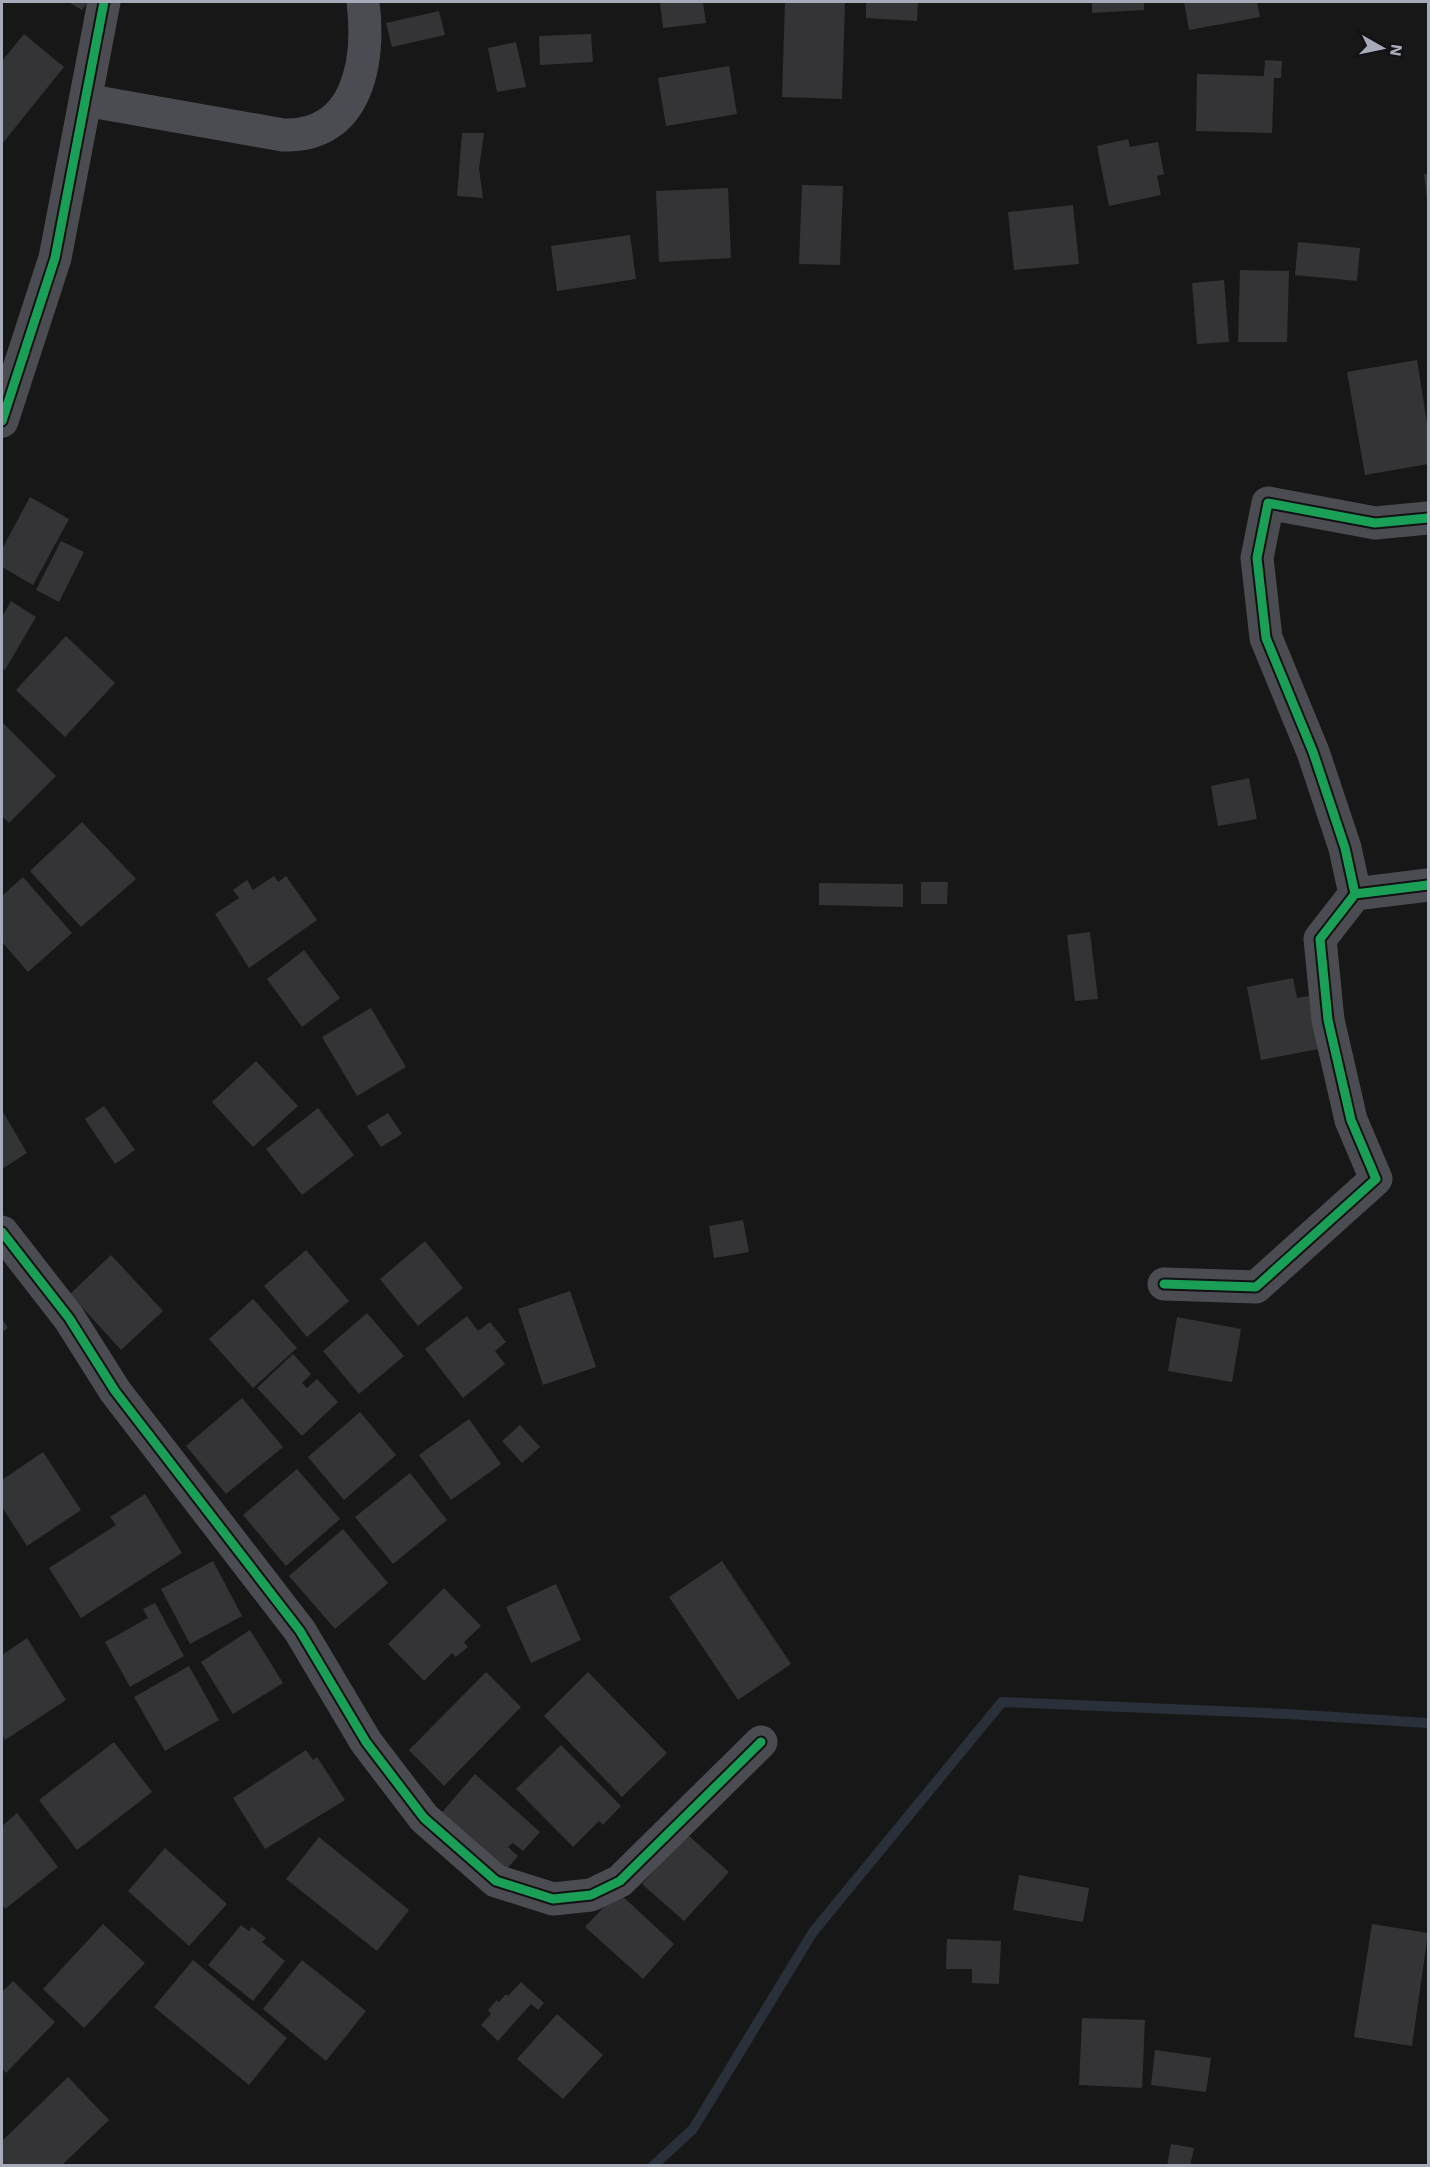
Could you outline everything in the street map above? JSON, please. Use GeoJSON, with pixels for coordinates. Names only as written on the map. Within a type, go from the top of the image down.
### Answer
{"type":"FeatureCollection","features":[{"type":"Feature","properties":{"kind":"street"},"geometry":{"type":"LineString","coordinates":[[2,421],[55,258],[104,2]]}},
{"type":"Feature","properties":{"kind":"street"},"geometry":{"type":"LineString","coordinates":[[85,100],[283,135],[298,136],[310,132],[340,114],[357,90],[362,76],[363,2]]}},
{"type":"Feature","properties":{"kind":"street"},"geometry":{"type":"LineString","coordinates":[[1355,894],[1345,848],[1313,752],[1266,638],[1257,558],[1268,503],[1376,523],[1428,518]]}},
{"type":"Feature","properties":{"kind":"street"},"geometry":{"type":"LineString","coordinates":[[1164,1284],[1256,1287],[1376,1179],[1351,1120],[1328,1020],[1320,939],[1355,894],[1428,885]]}},
{"type":"Feature","properties":{"kind":"street"},"geometry":{"type":"LineString","coordinates":[[2,1232],[69,1318],[115,1391],[300,1631],[366,1742],[424,1818],[496,1881],[553,1899],[591,1895],[620,1881],[761,1742]]}},
{"type":"Feature","properties":{"kind":"building"},"geometry":{"type":"Polygon","coordinates":[[[68,2],[88,2],[82,10],[68,2]]]}},
{"type":"Feature","properties":{"kind":"building"},"geometry":{"type":"Polygon","coordinates":[[[660,2],[703,2],[706,23],[663,28],[660,2]]]}},
{"type":"Feature","properties":{"kind":"building"},"geometry":{"type":"Polygon","coordinates":[[[785,2],[845,2],[842,99],[782,97],[785,2]]]}},
{"type":"Feature","properties":{"kind":"building"},"geometry":{"type":"Polygon","coordinates":[[[866,2],[918,2],[917,21],[866,18],[866,2]]]}},
{"type":"Feature","properties":{"kind":"building"},"geometry":{"type":"Polygon","coordinates":[[[1092,2],[1144,2],[1144,10],[1092,13],[1092,2]]]}},
{"type":"Feature","properties":{"kind":"building"},"geometry":{"type":"Polygon","coordinates":[[[1184,2],[1257,2],[1260,17],[1189,30],[1184,2]]]}},
{"type":"Feature","properties":{"kind":"building"},"geometry":{"type":"Polygon","coordinates":[[[439,11],[445,35],[392,47],[386,23],[439,11]]]}},
{"type":"Feature","properties":{"kind":"building"},"geometry":{"type":"Polygon","coordinates":[[[24,34],[64,67],[2,144],[2,61],[24,34]]]}},
{"type":"Feature","properties":{"kind":"building"},"geometry":{"type":"Polygon","coordinates":[[[591,34],[593,62],[540,65],[539,36],[591,34]]]}},
{"type":"Feature","properties":{"kind":"building"},"geometry":{"type":"Polygon","coordinates":[[[516,42],[526,87],[497,92],[488,48],[516,42]]]}},
{"type":"Feature","properties":{"kind":"building"},"geometry":{"type":"Polygon","coordinates":[[[1265,60],[1282,61],[1281,78],[1274,78],[1272,133],[1196,131],[1197,74],[1264,76],[1265,60]]]}},
{"type":"Feature","properties":{"kind":"building"},"geometry":{"type":"Polygon","coordinates":[[[729,66],[737,114],[666,126],[658,78],[729,66]]]}},
{"type":"Feature","properties":{"kind":"building"},"geometry":{"type":"Polygon","coordinates":[[[462,133],[484,133],[479,168],[483,198],[457,196],[462,133]]]}},
{"type":"Feature","properties":{"kind":"building"},"geometry":{"type":"Polygon","coordinates":[[[1128,139],[1130,147],[1158,142],[1164,174],[1157,176],[1161,195],[1109,206],[1097,146],[1128,139]]]}},
{"type":"Feature","properties":{"kind":"building"},"geometry":{"type":"Polygon","coordinates":[[[1424,174],[1428,174],[1428,200],[1427,200],[1424,174]]]}},
{"type":"Feature","properties":{"kind":"building"},"geometry":{"type":"Polygon","coordinates":[[[802,185],[843,186],[840,265],[799,264],[802,185]]]}},
{"type":"Feature","properties":{"kind":"building"},"geometry":{"type":"Polygon","coordinates":[[[728,188],[731,258],[659,262],[656,191],[728,188]]]}},
{"type":"Feature","properties":{"kind":"building"},"geometry":{"type":"Polygon","coordinates":[[[1073,205],[1079,264],[1014,270],[1008,212],[1073,205]]]}},
{"type":"Feature","properties":{"kind":"building"},"geometry":{"type":"Polygon","coordinates":[[[630,235],[636,279],[557,291],[551,246],[630,235]]]}},
{"type":"Feature","properties":{"kind":"building"},"geometry":{"type":"Polygon","coordinates":[[[1298,242],[1360,248],[1357,281],[1295,275],[1298,242]]]}},
{"type":"Feature","properties":{"kind":"building"},"geometry":{"type":"Polygon","coordinates":[[[1240,270],[1289,271],[1287,342],[1238,342],[1240,270]]]}},
{"type":"Feature","properties":{"kind":"building"},"geometry":{"type":"Polygon","coordinates":[[[1224,280],[1229,342],[1197,344],[1192,283],[1224,280]]]}},
{"type":"Feature","properties":{"kind":"building"},"geometry":{"type":"Polygon","coordinates":[[[1417,360],[1428,429],[1428,464],[1365,475],[1347,372],[1417,360]]]}},
{"type":"Feature","properties":{"kind":"building"},"geometry":{"type":"Polygon","coordinates":[[[30,497],[69,519],[33,585],[2,567],[2,549],[30,497]]]}},
{"type":"Feature","properties":{"kind":"building"},"geometry":{"type":"Polygon","coordinates":[[[61,541],[84,552],[59,602],[36,590],[61,541]]]}},
{"type":"Feature","properties":{"kind":"building"},"geometry":{"type":"Polygon","coordinates":[[[11,601],[36,617],[5,670],[2,668],[2,617],[11,601]]]}},
{"type":"Feature","properties":{"kind":"building"},"geometry":{"type":"Polygon","coordinates":[[[66,636],[115,683],[65,737],[16,690],[66,636]]]}},
{"type":"Feature","properties":{"kind":"building"},"geometry":{"type":"Polygon","coordinates":[[[2,722],[56,776],[9,823],[2,816],[2,722]]]}},
{"type":"Feature","properties":{"kind":"building"},"geometry":{"type":"Polygon","coordinates":[[[1249,778],[1257,819],[1218,826],[1211,786],[1249,778]]]}},
{"type":"Feature","properties":{"kind":"building"},"geometry":{"type":"Polygon","coordinates":[[[82,822],[136,879],[81,927],[30,871],[82,822]]]}},
{"type":"Feature","properties":{"kind":"building"},"geometry":{"type":"Polygon","coordinates":[[[274,876],[278,882],[286,876],[317,920],[249,968],[215,914],[239,898],[233,890],[247,880],[253,890],[274,876]]]}},
{"type":"Feature","properties":{"kind":"building"},"geometry":{"type":"Polygon","coordinates":[[[23,877],[72,933],[28,972],[2,942],[2,896],[23,877]]]}},
{"type":"Feature","properties":{"kind":"building"},"geometry":{"type":"Polygon","coordinates":[[[921,882],[948,882],[947,904],[921,904],[921,882]]]}},
{"type":"Feature","properties":{"kind":"building"},"geometry":{"type":"Polygon","coordinates":[[[819,883],[903,884],[903,907],[819,905],[819,883]]]}},
{"type":"Feature","properties":{"kind":"building"},"geometry":{"type":"Polygon","coordinates":[[[1090,932],[1098,999],[1075,1001],[1067,935],[1090,932]]]}},
{"type":"Feature","properties":{"kind":"building"},"geometry":{"type":"Polygon","coordinates":[[[304,950],[340,998],[302,1027],[267,979],[304,950]]]}},
{"type":"Feature","properties":{"kind":"building"},"geometry":{"type":"Polygon","coordinates":[[[1293,978],[1297,998],[1309,996],[1319,1049],[1261,1060],[1247,987],[1293,978]]]}},
{"type":"Feature","properties":{"kind":"building"},"geometry":{"type":"Polygon","coordinates":[[[371,1008],[406,1067],[357,1096],[322,1037],[371,1008]]]}},
{"type":"Feature","properties":{"kind":"building"},"geometry":{"type":"Polygon","coordinates":[[[256,1061],[298,1106],[253,1147],[212,1102],[256,1061]]]}},
{"type":"Feature","properties":{"kind":"building"},"geometry":{"type":"Polygon","coordinates":[[[104,1106],[135,1150],[115,1164],[85,1119],[104,1106]]]}},
{"type":"Feature","properties":{"kind":"building"},"geometry":{"type":"Polygon","coordinates":[[[318,1108],[354,1155],[302,1195],[266,1149],[318,1108]]]}},
{"type":"Feature","properties":{"kind":"building"},"geometry":{"type":"Polygon","coordinates":[[[2,1110],[27,1153],[2,1169],[2,1110]]]}},
{"type":"Feature","properties":{"kind":"building"},"geometry":{"type":"Polygon","coordinates":[[[388,1113],[402,1134],[381,1147],[367,1126],[388,1113]]]}},
{"type":"Feature","properties":{"kind":"building"},"geometry":{"type":"Polygon","coordinates":[[[743,1220],[749,1252],[714,1258],[709,1226],[743,1220]]]}},
{"type":"Feature","properties":{"kind":"building"},"geometry":{"type":"Polygon","coordinates":[[[425,1241],[463,1288],[418,1326],[380,1279],[425,1241]]]}},
{"type":"Feature","properties":{"kind":"building"},"geometry":{"type":"Polygon","coordinates":[[[306,1250],[349,1301],[307,1337],[264,1286],[306,1250]]]}},
{"type":"Feature","properties":{"kind":"building"},"geometry":{"type":"Polygon","coordinates":[[[111,1255],[163,1311],[121,1350],[70,1294],[111,1255]]]}},
{"type":"Feature","properties":{"kind":"building"},"geometry":{"type":"Polygon","coordinates":[[[570,1291],[596,1367],[543,1385],[518,1309],[570,1291]]]}},
{"type":"Feature","properties":{"kind":"building"},"geometry":{"type":"Polygon","coordinates":[[[253,1299],[297,1348],[253,1388],[209,1339],[253,1299]]]}},
{"type":"Feature","properties":{"kind":"building"},"geometry":{"type":"Polygon","coordinates":[[[367,1313],[404,1356],[359,1394],[323,1351],[367,1313]]]}},
{"type":"Feature","properties":{"kind":"building"},"geometry":{"type":"Polygon","coordinates":[[[467,1316],[478,1331],[490,1322],[506,1342],[495,1351],[505,1364],[463,1398],[425,1349],[467,1316]]]}},
{"type":"Feature","properties":{"kind":"building"},"geometry":{"type":"Polygon","coordinates":[[[1177,1317],[1241,1329],[1232,1382],[1168,1371],[1177,1317]]]}},
{"type":"Feature","properties":{"kind":"building"},"geometry":{"type":"Polygon","coordinates":[[[2,1319],[8,1328],[2,1332],[2,1319]]]}},
{"type":"Feature","properties":{"kind":"building"},"geometry":{"type":"Polygon","coordinates":[[[293,1354],[311,1374],[302,1383],[307,1388],[317,1379],[338,1402],[302,1436],[257,1388],[293,1354]]]}},
{"type":"Feature","properties":{"kind":"building"},"geometry":{"type":"Polygon","coordinates":[[[242,1398],[283,1447],[226,1494],[186,1446],[242,1398]]]}},
{"type":"Feature","properties":{"kind":"building"},"geometry":{"type":"Polygon","coordinates":[[[360,1412],[396,1455],[344,1500],[308,1457],[360,1412]]]}},
{"type":"Feature","properties":{"kind":"building"},"geometry":{"type":"Polygon","coordinates":[[[469,1419],[501,1464],[451,1500],[419,1455],[469,1419]]]}},
{"type":"Feature","properties":{"kind":"building"},"geometry":{"type":"Polygon","coordinates":[[[520,1425],[540,1447],[522,1463],[502,1441],[520,1425]]]}},
{"type":"Feature","properties":{"kind":"building"},"geometry":{"type":"Polygon","coordinates":[[[43,1452],[81,1510],[27,1546],[2,1507],[2,1480],[43,1452]]]}},
{"type":"Feature","properties":{"kind":"building"},"geometry":{"type":"Polygon","coordinates":[[[297,1469],[340,1519],[286,1566],[243,1515],[297,1469]]]}},
{"type":"Feature","properties":{"kind":"building"},"geometry":{"type":"Polygon","coordinates":[[[410,1473],[447,1520],[393,1564],[355,1517],[410,1473]]]}},
{"type":"Feature","properties":{"kind":"building"},"geometry":{"type":"Polygon","coordinates":[[[145,1494],[182,1553],[81,1618],[49,1568],[116,1525],[110,1517],[145,1494]]]}},
{"type":"Feature","properties":{"kind":"building"},"geometry":{"type":"Polygon","coordinates":[[[343,1529],[388,1583],[335,1629],[289,1576],[343,1529]]]}},
{"type":"Feature","properties":{"kind":"building"},"geometry":{"type":"Polygon","coordinates":[[[213,1561],[242,1616],[190,1644],[161,1589],[213,1561]]]}},
{"type":"Feature","properties":{"kind":"building"},"geometry":{"type":"Polygon","coordinates":[[[722,1561],[791,1664],[738,1700],[669,1597],[722,1561]]]}},
{"type":"Feature","properties":{"kind":"building"},"geometry":{"type":"Polygon","coordinates":[[[556,1584],[581,1640],[531,1663],[506,1607],[556,1584]]]}},
{"type":"Feature","properties":{"kind":"building"},"geometry":{"type":"Polygon","coordinates":[[[444,1588],[481,1626],[464,1642],[468,1647],[456,1657],[452,1653],[424,1681],[388,1644],[444,1588]]]}},
{"type":"Feature","properties":{"kind":"building"},"geometry":{"type":"Polygon","coordinates":[[[155,1603],[184,1656],[130,1687],[105,1642],[148,1618],[143,1609],[155,1603]]]}},
{"type":"Feature","properties":{"kind":"building"},"geometry":{"type":"Polygon","coordinates":[[[250,1630],[283,1683],[233,1714],[201,1662],[250,1630]]]}},
{"type":"Feature","properties":{"kind":"building"},"geometry":{"type":"Polygon","coordinates":[[[27,1638],[66,1700],[5,1740],[2,1734],[2,1655],[27,1638]]]}},
{"type":"Feature","properties":{"kind":"building"},"geometry":{"type":"Polygon","coordinates":[[[189,1666],[219,1720],[165,1751],[134,1697],[189,1666]]]}},
{"type":"Feature","properties":{"kind":"building"},"geometry":{"type":"Polygon","coordinates":[[[486,1672],[521,1707],[444,1786],[409,1750],[486,1672]]]}},
{"type":"Feature","properties":{"kind":"building"},"geometry":{"type":"Polygon","coordinates":[[[588,1672],[667,1753],[622,1797],[544,1716],[588,1672]]]}},
{"type":"Feature","properties":{"kind":"building"},"geometry":{"type":"Polygon","coordinates":[[[114,1742],[152,1792],[77,1850],[39,1800],[114,1742]]]}},
{"type":"Feature","properties":{"kind":"building"},"geometry":{"type":"Polygon","coordinates":[[[561,1745],[621,1806],[603,1825],[599,1821],[573,1847],[516,1789],[561,1745]]]}},
{"type":"Feature","properties":{"kind":"building"},"geometry":{"type":"Polygon","coordinates":[[[306,1750],[313,1760],[317,1757],[345,1800],[265,1849],[233,1798],[306,1750]]]}},
{"type":"Feature","properties":{"kind":"building"},"geometry":{"type":"Polygon","coordinates":[[[475,1774],[540,1832],[523,1851],[513,1843],[508,1847],[518,1856],[505,1871],[437,1818],[475,1774]]]}},
{"type":"Feature","properties":{"kind":"building"},"geometry":{"type":"Polygon","coordinates":[[[17,1813],[58,1867],[5,1909],[2,1905],[2,1826],[17,1813]]]}},
{"type":"Feature","properties":{"kind":"building"},"geometry":{"type":"Polygon","coordinates":[[[687,1834],[729,1872],[684,1921],[642,1884],[687,1834]]]}},
{"type":"Feature","properties":{"kind":"building"},"geometry":{"type":"Polygon","coordinates":[[[319,1837],[409,1910],[377,1951],[286,1879],[319,1837]]]}},
{"type":"Feature","properties":{"kind":"building"},"geometry":{"type":"Polygon","coordinates":[[[165,1848],[227,1904],[189,1946],[128,1891],[165,1848]]]}},
{"type":"Feature","properties":{"kind":"building"},"geometry":{"type":"Polygon","coordinates":[[[1019,1875],[1089,1888],[1083,1922],[1013,1910],[1019,1875]]]}},
{"type":"Feature","properties":{"kind":"building"},"geometry":{"type":"Polygon","coordinates":[[[618,1892],[674,1944],[643,1979],[585,1927],[618,1892]]]}},
{"type":"Feature","properties":{"kind":"building"},"geometry":{"type":"Polygon","coordinates":[[[103,1924],[145,1963],[84,2028],[43,1989],[103,1924]]]}},
{"type":"Feature","properties":{"kind":"building"},"geometry":{"type":"Polygon","coordinates":[[[1372,1924],[1428,1933],[1412,2046],[1354,2037],[1372,1924]]]}},
{"type":"Feature","properties":{"kind":"building"},"geometry":{"type":"Polygon","coordinates":[[[241,1925],[249,1931],[252,1927],[266,1938],[262,1942],[285,1961],[253,2001],[208,1965],[241,1925]]]}},
{"type":"Feature","properties":{"kind":"building"},"geometry":{"type":"Polygon","coordinates":[[[947,1939],[1001,1941],[999,1984],[972,1983],[972,1969],[946,1969],[947,1939]]]}},
{"type":"Feature","properties":{"kind":"building"},"geometry":{"type":"Polygon","coordinates":[[[193,1960],[287,2038],[249,2085],[154,2007],[193,1960]]]}},
{"type":"Feature","properties":{"kind":"building"},"geometry":{"type":"Polygon","coordinates":[[[302,1960],[366,2011],[326,2061],[263,2009],[302,1960]]]}},
{"type":"Feature","properties":{"kind":"building"},"geometry":{"type":"Polygon","coordinates":[[[13,1981],[55,2022],[6,2073],[2,2068],[2,1992],[13,1981]]]}},
{"type":"Feature","properties":{"kind":"building"},"geometry":{"type":"Polygon","coordinates":[[[521,1982],[544,2003],[538,2010],[531,2004],[498,2041],[481,2025],[491,2014],[488,2010],[497,2000],[499,2002],[506,1994],[508,1996],[521,1982]]]}},
{"type":"Feature","properties":{"kind":"building"},"geometry":{"type":"Polygon","coordinates":[[[557,2014],[603,2055],[563,2099],[517,2059],[557,2014]]]}},
{"type":"Feature","properties":{"kind":"building"},"geometry":{"type":"Polygon","coordinates":[[[1082,2018],[1145,2020],[1142,2088],[1079,2085],[1082,2018]]]}},
{"type":"Feature","properties":{"kind":"building"},"geometry":{"type":"Polygon","coordinates":[[[1155,2050],[1211,2058],[1206,2092],[1151,2085],[1155,2050]]]}},
{"type":"Feature","properties":{"kind":"building"},"geometry":{"type":"Polygon","coordinates":[[[68,2077],[109,2120],[61,2166],[2,2166],[2,2141],[68,2077]]]}},
{"type":"Feature","properties":{"kind":"building"},"geometry":{"type":"Polygon","coordinates":[[[1171,2144],[1194,2148],[1190,2166],[1167,2166],[1171,2144]]]}},
{"type":"Feature","properties":{"kind":"waterway"},"geometry":{"type":"LineString","coordinates":[[653,2166],[693,2129],[813,1932],[1002,1702],[1288,1714],[1428,1723]]}},
{"type":"Feature","properties":{"kind":"cycle path"},"geometry":{"type":"LineString","coordinates":[[2,421],[55,258],[104,2]]}},
{"type":"Feature","properties":{"kind":"cycle path"},"geometry":{"type":"LineString","coordinates":[[1428,518],[1375,523],[1268,503],[1257,558],[1266,638],[1313,752],[1345,848],[1355,894],[1428,885]]}},
{"type":"Feature","properties":{"kind":"cycle path"},"geometry":{"type":"LineString","coordinates":[[1164,1284],[1256,1287],[1376,1179],[1351,1120],[1328,1020],[1320,939],[1355,894]]}},
{"type":"Feature","properties":{"kind":"cycle path"},"geometry":{"type":"LineString","coordinates":[[2,1232],[69,1318],[115,1391],[300,1631],[366,1742],[424,1818],[496,1881],[553,1899],[591,1895],[620,1881],[761,1742]]}}]}
